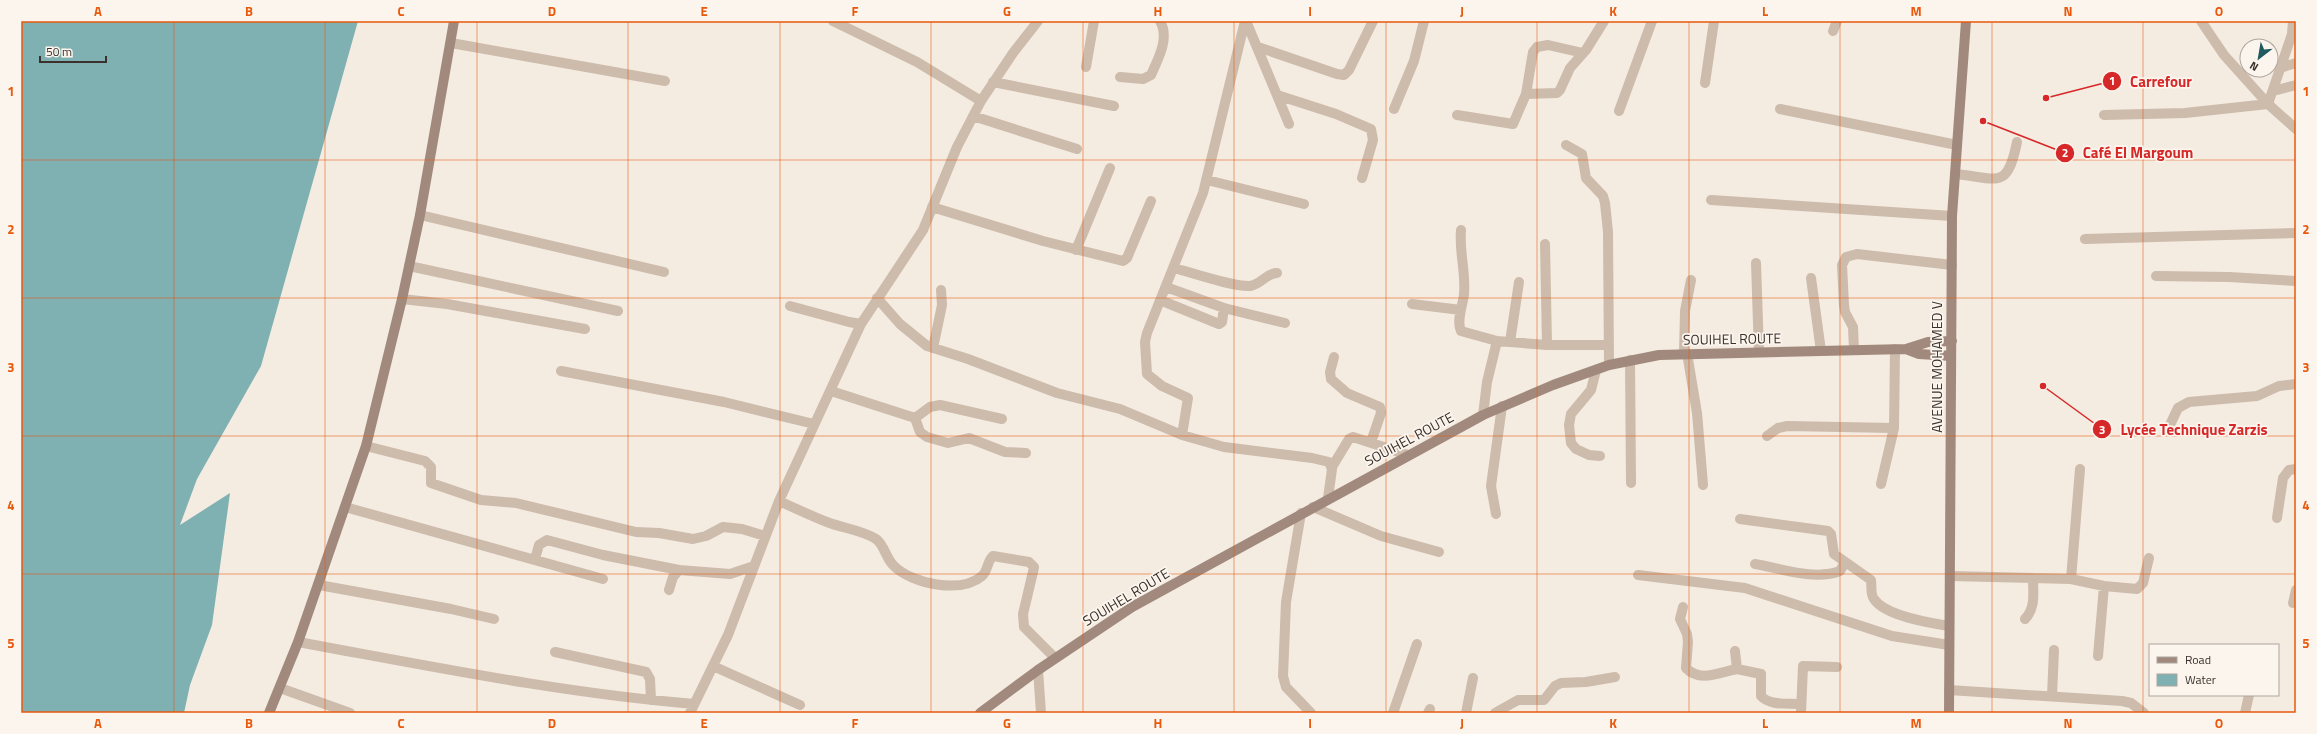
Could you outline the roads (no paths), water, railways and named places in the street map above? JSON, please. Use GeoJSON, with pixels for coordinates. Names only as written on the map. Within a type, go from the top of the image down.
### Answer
{"type":"FeatureCollection","features":[{"type":"Feature","properties":{"kind":"main road"},"geometry":{"type":"LineString","coordinates":[[269,713],[298,642],[366,446],[402,300],[420,215],[454,21]]}},
{"type":"Feature","properties":{"kind":"main road","name":"AVENUE MOHAMED V"},"geometry":{"type":"LineString","coordinates":[[1949,713],[1952,216],[1966,21]]}},
{"type":"Feature","properties":{"kind":"main road"},"geometry":{"type":"LineString","coordinates":[[1906,349],[1928,342],[1952,341]]}},
{"type":"Feature","properties":{"kind":"main road"},"geometry":{"type":"LineString","coordinates":[[1906,349],[1919,354],[1951,356]]}},
{"type":"Feature","properties":{"kind":"main road","name":"SOUIHEL ROUTE"},"geometry":{"type":"LineString","coordinates":[[980,713],[1055,658],[1132,607],[1328,498],[1502,406],[1609,365],[1630,360],[1685,353],[1906,349]]}},
{"type":"Feature","properties":{"kind":"street"},"geometry":{"type":"LineString","coordinates":[[833,21],[917,62],[981,101]]}},
{"type":"Feature","properties":{"kind":"street"},"geometry":{"type":"LineString","coordinates":[[298,642],[483,677],[619,697],[651,700],[692,708],[728,635],[779,501],[861,324],[923,230],[957,147],[981,101],[1026,34],[1038,21]]}},
{"type":"Feature","properties":{"kind":"street"},"geometry":{"type":"LineString","coordinates":[[1086,67],[1094,21]]}},
{"type":"Feature","properties":{"kind":"street"},"geometry":{"type":"LineString","coordinates":[[1120,77],[1143,79],[1151,76],[1165,37],[1164,27],[1160,21]]}},
{"type":"Feature","properties":{"kind":"street"},"geometry":{"type":"LineString","coordinates":[[1258,47],[1336,74],[1344,75],[1373,21]]}},
{"type":"Feature","properties":{"kind":"street"},"geometry":{"type":"LineString","coordinates":[[1394,109],[1414,61],[1424,21]]}},
{"type":"Feature","properties":{"kind":"street"},"geometry":{"type":"LineString","coordinates":[[1526,94],[1557,93],[1560,90],[1570,68],[1583,53],[1604,21]]}},
{"type":"Feature","properties":{"kind":"street"},"geometry":{"type":"LineString","coordinates":[[1620,111],[1652,21]]}},
{"type":"Feature","properties":{"kind":"street"},"geometry":{"type":"LineString","coordinates":[[1705,82],[1714,21]]}},
{"type":"Feature","properties":{"kind":"street"},"geometry":{"type":"LineString","coordinates":[[1833,31],[1837,21]]}},
{"type":"Feature","properties":{"kind":"street"},"geometry":{"type":"LineString","coordinates":[[2201,21],[2224,55],[2268,104],[2295,126]]}},
{"type":"Feature","properties":{"kind":"street"},"geometry":{"type":"LineString","coordinates":[[2268,104],[2292,34],[2293,21]]}},
{"type":"Feature","properties":{"kind":"street"},"geometry":{"type":"LineString","coordinates":[[1245,23],[1258,47],[1288,124]]}},
{"type":"Feature","properties":{"kind":"street"},"geometry":{"type":"LineString","coordinates":[[1182,434],[1188,398],[1162,386],[1147,374],[1145,342],[1207,180],[1245,23]]}},
{"type":"Feature","properties":{"kind":"street"},"geometry":{"type":"LineString","coordinates":[[450,43],[665,81]]}},
{"type":"Feature","properties":{"kind":"street"},"geometry":{"type":"LineString","coordinates":[[1457,115],[1513,124],[1526,94],[1533,52],[1537,47],[1548,45],[1583,53]]}},
{"type":"Feature","properties":{"kind":"street"},"geometry":{"type":"LineString","coordinates":[[2280,68],[2296,64]]}},
{"type":"Feature","properties":{"kind":"street"},"geometry":{"type":"LineString","coordinates":[[993,82],[1114,106]]}},
{"type":"Feature","properties":{"kind":"street"},"geometry":{"type":"LineString","coordinates":[[2272,90],[2296,85]]}},
{"type":"Feature","properties":{"kind":"street"},"geometry":{"type":"LineString","coordinates":[[1277,95],[1336,114],[1371,129],[1373,140],[1362,178]]}},
{"type":"Feature","properties":{"kind":"street"},"geometry":{"type":"LineString","coordinates":[[2104,115],[2185,113],[2268,104]]}},
{"type":"Feature","properties":{"kind":"street"},"geometry":{"type":"LineString","coordinates":[[1780,109],[1957,145]]}},
{"type":"Feature","properties":{"kind":"street"},"geometry":{"type":"LineString","coordinates":[[973,116],[1077,149]]}},
{"type":"Feature","properties":{"kind":"street"},"geometry":{"type":"LineString","coordinates":[[1955,174],[2000,179],[2007,174],[2013,163],[2018,142]]}},
{"type":"Feature","properties":{"kind":"street"},"geometry":{"type":"LineString","coordinates":[[1566,145],[1582,154],[1586,178],[1601,192],[1605,203],[1608,232],[1609,365]]}},
{"type":"Feature","properties":{"kind":"street"},"geometry":{"type":"LineString","coordinates":[[1076,250],[1110,168]]}},
{"type":"Feature","properties":{"kind":"street"},"geometry":{"type":"LineString","coordinates":[[1207,180],[1304,204]]}},
{"type":"Feature","properties":{"kind":"street"},"geometry":{"type":"LineString","coordinates":[[1711,200],[1952,216]]}},
{"type":"Feature","properties":{"kind":"street"},"geometry":{"type":"LineString","coordinates":[[932,207],[1076,250],[1125,260],[1151,201]]}},
{"type":"Feature","properties":{"kind":"street"},"geometry":{"type":"LineString","coordinates":[[420,215],[664,272]]}},
{"type":"Feature","properties":{"kind":"street"},"geometry":{"type":"LineString","coordinates":[[1461,230],[1460,248],[1464,256],[1465,282],[1459,324],[1461,331],[1498,341],[1547,345],[1608,345]]}},
{"type":"Feature","properties":{"kind":"street"},"geometry":{"type":"LineString","coordinates":[[2085,239],[2296,233]]}},
{"type":"Feature","properties":{"kind":"street"},"geometry":{"type":"LineString","coordinates":[[1545,244],[1547,345]]}},
{"type":"Feature","properties":{"kind":"street"},"geometry":{"type":"LineString","coordinates":[[1854,350],[1853,327],[1846,314],[1844,305],[1842,265],[1846,257],[1857,254],[1952,265]]}},
{"type":"Feature","properties":{"kind":"street"},"geometry":{"type":"LineString","coordinates":[[1756,262],[1759,352]]}},
{"type":"Feature","properties":{"kind":"street"},"geometry":{"type":"LineString","coordinates":[[409,266],[618,311]]}},
{"type":"Feature","properties":{"kind":"street"},"geometry":{"type":"LineString","coordinates":[[1174,268],[1243,286],[1258,284],[1271,273],[1277,273]]}},
{"type":"Feature","properties":{"kind":"street"},"geometry":{"type":"LineString","coordinates":[[2156,276],[2229,277],[2296,281]]}},
{"type":"Feature","properties":{"kind":"street"},"geometry":{"type":"LineString","coordinates":[[1811,278],[1821,351]]}},
{"type":"Feature","properties":{"kind":"street"},"geometry":{"type":"LineString","coordinates":[[1691,280],[1684,311],[1685,353],[1697,413],[1703,485]]}},
{"type":"Feature","properties":{"kind":"street"},"geometry":{"type":"LineString","coordinates":[[1510,342],[1519,282]]}},
{"type":"Feature","properties":{"kind":"street"},"geometry":{"type":"LineString","coordinates":[[1166,288],[1224,308],[1286,323]]}},
{"type":"Feature","properties":{"kind":"street"},"geometry":{"type":"LineString","coordinates":[[933,348],[942,305],[941,290]]}},
{"type":"Feature","properties":{"kind":"street"},"geometry":{"type":"LineString","coordinates":[[877,298],[920,342],[933,348],[1040,385],[1057,393],[1120,409],[1182,434],[1239,451],[1312,458],[1329,462],[1332,467]]}},
{"type":"Feature","properties":{"kind":"street"},"geometry":{"type":"LineString","coordinates":[[402,300],[447,304],[585,329]]}},
{"type":"Feature","properties":{"kind":"street"},"geometry":{"type":"LineString","coordinates":[[1160,300],[1218,324],[1222,322],[1224,308]]}},
{"type":"Feature","properties":{"kind":"street"},"geometry":{"type":"LineString","coordinates":[[1412,304],[1461,310]]}},
{"type":"Feature","properties":{"kind":"street"},"geometry":{"type":"LineString","coordinates":[[790,306],[861,324]]}},
{"type":"Feature","properties":{"kind":"street"},"geometry":{"type":"LineString","coordinates":[[1483,415],[1487,382],[1498,341]]}},
{"type":"Feature","properties":{"kind":"street"},"geometry":{"type":"LineString","coordinates":[[1880,484],[1894,428],[1895,349]]}},
{"type":"Feature","properties":{"kind":"street"},"geometry":{"type":"LineString","coordinates":[[1334,357],[1330,372],[1331,379],[1347,392],[1380,407],[1381,413],[1371,442]]}},
{"type":"Feature","properties":{"kind":"street"},"geometry":{"type":"LineString","coordinates":[[1630,360],[1631,483]]}},
{"type":"Feature","properties":{"kind":"street"},"geometry":{"type":"LineString","coordinates":[[1596,370],[1590,390],[1571,414],[1569,425],[1570,443],[1576,449],[1589,455],[1600,456]]}},
{"type":"Feature","properties":{"kind":"street"},"geometry":{"type":"LineString","coordinates":[[561,371],[724,402],[814,424]]}},
{"type":"Feature","properties":{"kind":"street"},"geometry":{"type":"LineString","coordinates":[[2168,429],[2178,408],[2189,402],[2257,396],[2279,386],[2296,384]]}},
{"type":"Feature","properties":{"kind":"street"},"geometry":{"type":"LineString","coordinates":[[831,391],[915,418]]}},
{"type":"Feature","properties":{"kind":"street"},"geometry":{"type":"LineString","coordinates":[[915,418],[930,407],[940,405],[1002,419]]}},
{"type":"Feature","properties":{"kind":"street"},"geometry":{"type":"LineString","coordinates":[[1496,514],[1491,486],[1502,406]]}},
{"type":"Feature","properties":{"kind":"street"},"geometry":{"type":"LineString","coordinates":[[915,418],[920,432],[940,442],[951,444],[969,438],[1005,452],[1026,453]]}},
{"type":"Feature","properties":{"kind":"street"},"geometry":{"type":"LineString","coordinates":[[1767,436],[1778,428],[1787,426],[1894,428]]}},
{"type":"Feature","properties":{"kind":"street"},"geometry":{"type":"LineString","coordinates":[[1328,498],[1332,467],[1351,438],[1371,442],[1408,455]]}},
{"type":"Feature","properties":{"kind":"street"},"geometry":{"type":"LineString","coordinates":[[366,446],[425,461],[430,466],[431,483],[482,500],[516,503],[636,532],[659,533],[693,538],[706,536],[723,527],[765,536]]}},
{"type":"Feature","properties":{"kind":"street"},"geometry":{"type":"LineString","coordinates":[[2277,518],[2284,478],[2289,470],[2296,468]]}},
{"type":"Feature","properties":{"kind":"street"},"geometry":{"type":"LineString","coordinates":[[2071,579],[2080,469]]}},
{"type":"Feature","properties":{"kind":"street"},"geometry":{"type":"LineString","coordinates":[[779,501],[827,522],[874,538],[881,544],[885,555],[896,568],[916,579],[946,586],[962,586],[983,576],[994,556],[1029,562],[1034,568],[1023,614],[1024,627],[1055,658]]}},
{"type":"Feature","properties":{"kind":"street"},"geometry":{"type":"LineString","coordinates":[[345,507],[604,579]]}},
{"type":"Feature","properties":{"kind":"street"},"geometry":{"type":"LineString","coordinates":[[1313,507],[1381,536],[1439,552]]}},
{"type":"Feature","properties":{"kind":"street"},"geometry":{"type":"LineString","coordinates":[[1301,513],[1286,602],[1283,676],[1286,688],[1310,713]]}},
{"type":"Feature","properties":{"kind":"street"},"geometry":{"type":"LineString","coordinates":[[1740,519],[1828,531],[1831,534],[1834,554],[1871,580],[1872,596],[1877,602],[1908,618],[1949,626]]}},
{"type":"Feature","properties":{"kind":"street"},"geometry":{"type":"LineString","coordinates":[[535,559],[539,545],[547,540],[603,555],[679,570],[730,574],[754,566]]}},
{"type":"Feature","properties":{"kind":"street"},"geometry":{"type":"LineString","coordinates":[[1950,576],[2071,579],[2104,586],[2133,589],[2141,587],[2149,558]]}},
{"type":"Feature","properties":{"kind":"street"},"geometry":{"type":"LineString","coordinates":[[1755,564],[1805,573],[1828,573],[1840,570],[1845,562]]}},
{"type":"Feature","properties":{"kind":"street"},"geometry":{"type":"LineString","coordinates":[[669,590],[673,577],[679,570]]}},
{"type":"Feature","properties":{"kind":"street"},"geometry":{"type":"LineString","coordinates":[[1638,575],[1746,588],[1892,636],[1949,645]]}},
{"type":"Feature","properties":{"kind":"street"},"geometry":{"type":"LineString","coordinates":[[2025,619],[2034,605],[2033,578]]}},
{"type":"Feature","properties":{"kind":"street"},"geometry":{"type":"LineString","coordinates":[[318,585],[451,609],[494,619]]}},
{"type":"Feature","properties":{"kind":"street"},"geometry":{"type":"LineString","coordinates":[[2098,656],[2104,586]]}},
{"type":"Feature","properties":{"kind":"street"},"geometry":{"type":"LineString","coordinates":[[2293,603],[2296,590]]}},
{"type":"Feature","properties":{"kind":"street"},"geometry":{"type":"LineString","coordinates":[[1683,607],[1680,619],[1687,634],[1688,642],[1686,668],[1690,672],[1704,676],[1737,668],[1761,674],[1761,696],[1764,699],[1801,708],[1803,666],[1837,667]]}},
{"type":"Feature","properties":{"kind":"street"},"geometry":{"type":"LineString","coordinates":[[1393,713],[1416,644]]}},
{"type":"Feature","properties":{"kind":"street"},"geometry":{"type":"LineString","coordinates":[[2052,696],[2054,650]]}},
{"type":"Feature","properties":{"kind":"street"},"geometry":{"type":"LineString","coordinates":[[1735,651],[1737,668]]}},
{"type":"Feature","properties":{"kind":"street"},"geometry":{"type":"LineString","coordinates":[[554,652],[646,672],[650,679],[651,700]]}},
{"type":"Feature","properties":{"kind":"street"},"geometry":{"type":"LineString","coordinates":[[713,666],[800,705]]}},
{"type":"Feature","properties":{"kind":"street"},"geometry":{"type":"LineString","coordinates":[[1038,670],[1041,713]]}},
{"type":"Feature","properties":{"kind":"street"},"geometry":{"type":"LineString","coordinates":[[1466,713],[1473,678]]}},
{"type":"Feature","properties":{"kind":"street"},"geometry":{"type":"LineString","coordinates":[[1495,713],[1518,700],[1544,700],[1558,684],[1615,678]]}},
{"type":"Feature","properties":{"kind":"street"},"geometry":{"type":"LineString","coordinates":[[280,688],[350,713]]}},
{"type":"Feature","properties":{"kind":"street"},"geometry":{"type":"LineString","coordinates":[[1949,690],[2122,701],[2131,704],[2144,713]]}},
{"type":"Feature","properties":{"kind":"street"},"geometry":{"type":"LineString","coordinates":[[2245,713],[2250,696]]}},
{"type":"Feature","properties":{"kind":"water"},"geometry":{"type":"Polygon","coordinates":[[[21,21],[358,21],[261,366],[197,479],[180,525],[230,493],[212,625],[190,685],[184,713],[21,713],[21,21]]]}},
{"type":"Feature","properties":{"kind":"place","name":"Carrefour"},"geometry":{"type":"Point","coordinates":[2046,98]}},
{"type":"Feature","properties":{"kind":"place","name":"Café El Margoum"},"geometry":{"type":"Point","coordinates":[1983,121]}},
{"type":"Feature","properties":{"kind":"place","name":"Lycée Technique Zarzis"},"geometry":{"type":"Point","coordinates":[2043,386]}}]}
